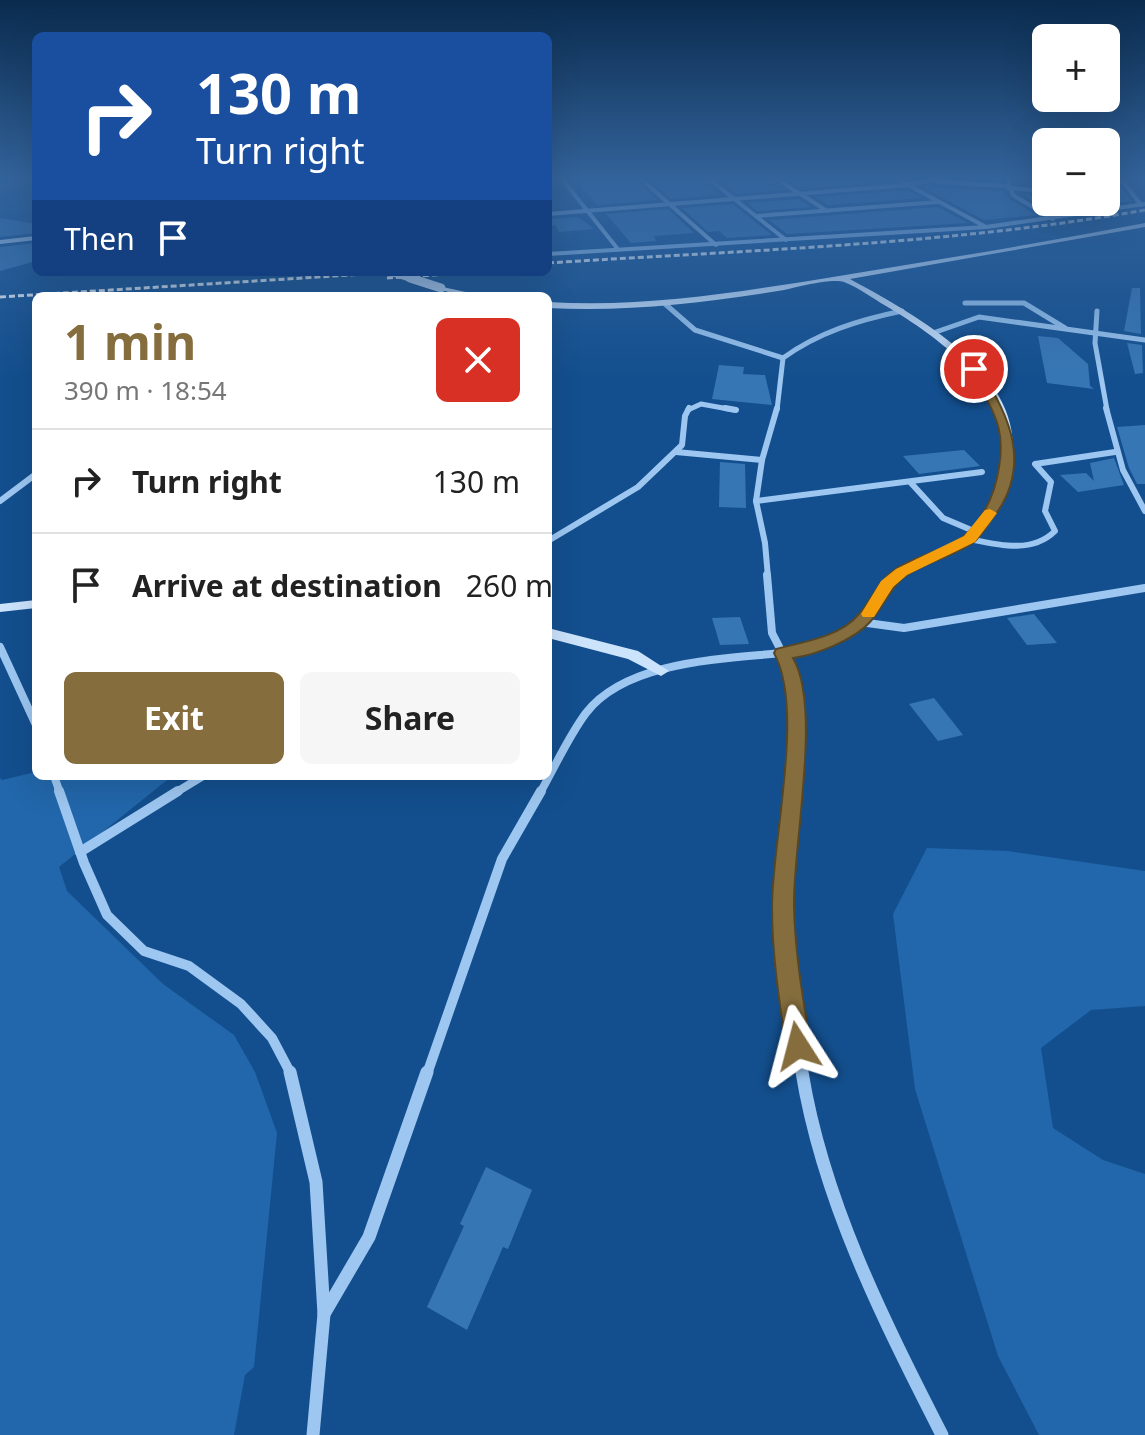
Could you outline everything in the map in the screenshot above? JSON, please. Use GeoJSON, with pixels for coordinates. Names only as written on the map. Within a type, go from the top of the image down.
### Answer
{"type":"FeatureCollection","features":[{"type":"Feature","properties":{"kind":"main road"},"geometry":{"type":"LineString","coordinates":[[552,305],[597,307],[664,303],[843,278],[1031,246]]}},
{"type":"Feature","properties":{"kind":"main road"},"geometry":{"type":"LineString","coordinates":[[402,276],[458,292]]}},
{"type":"Feature","properties":{"kind":"main road"},"geometry":{"type":"LineString","coordinates":[[782,653],[801,651],[835,638],[860,622],[887,584],[901,572],[973,535],[996,505],[1009,459],[999,409],[989,388],[974,369],[902,311],[843,278]]}},
{"type":"Feature","properties":{"kind":"main road"},"geometry":{"type":"LineString","coordinates":[[0,608],[32,604]]}},
{"type":"Feature","properties":{"kind":"main road"},"geometry":{"type":"LineString","coordinates":[[552,634],[633,655],[661,671]]}},
{"type":"Feature","properties":{"kind":"street"},"geometry":{"type":"LineString","coordinates":[[552,254],[685,246]]}},
{"type":"Feature","properties":{"kind":"street"},"geometry":{"type":"LineString","coordinates":[[664,303],[695,330],[783,358]]}},
{"type":"Feature","properties":{"kind":"street"},"geometry":{"type":"LineString","coordinates":[[965,303],[1024,303],[1066,329]]}},
{"type":"Feature","properties":{"kind":"street"},"geometry":{"type":"LineString","coordinates":[[902,311],[822,335],[783,358],[780,363],[779,402],[762,460],[756,501],[765,543],[772,633],[790,668],[797,705],[783,906],[788,985],[808,1107],[835,1198],[874,1302],[942,1435]]}},
{"type":"Feature","properties":{"kind":"street"},"geometry":{"type":"LineString","coordinates":[[1097,311],[1092,333],[1115,452],[1123,475],[1145,511]]}},
{"type":"Feature","properties":{"kind":"street"},"geometry":{"type":"LineString","coordinates":[[933,333],[970,317],[1145,340]]}},
{"type":"Feature","properties":{"kind":"street"},"geometry":{"type":"LineString","coordinates":[[552,539],[638,487],[676,452],[682,445],[686,412],[691,407],[703,405],[736,410]]}},
{"type":"Feature","properties":{"kind":"street"},"geometry":{"type":"LineString","coordinates":[[676,452],[762,460]]}},
{"type":"Feature","properties":{"kind":"street"},"geometry":{"type":"LineString","coordinates":[[911,483],[943,518],[973,535],[1006,545],[1042,542],[1055,531],[1045,511],[1051,482],[1035,464],[1115,452]]}},
{"type":"Feature","properties":{"kind":"street"},"geometry":{"type":"LineString","coordinates":[[756,501],[982,472]]}},
{"type":"Feature","properties":{"kind":"street"},"geometry":{"type":"LineString","coordinates":[[0,501],[32,477]]}},
{"type":"Feature","properties":{"kind":"street"},"geometry":{"type":"LineString","coordinates":[[860,622],[904,628],[1145,588]]}},
{"type":"Feature","properties":{"kind":"street"},"geometry":{"type":"LineString","coordinates":[[0,647],[32,716]]}},
{"type":"Feature","properties":{"kind":"street"},"geometry":{"type":"LineString","coordinates":[[552,775],[596,701],[618,687],[686,665],[782,653]]}},
{"type":"Feature","properties":{"kind":"street"},"geometry":{"type":"LineString","coordinates":[[55,780],[80,852],[107,915],[144,951],[189,966],[241,1004],[272,1038],[289,1067],[316,1182],[324,1314],[313,1435]]}},
{"type":"Feature","properties":{"kind":"street"},"geometry":{"type":"LineString","coordinates":[[80,852],[197,780]]}},
{"type":"Feature","properties":{"kind":"street"},"geometry":{"type":"LineString","coordinates":[[324,1314],[369,1237],[502,859],[549,780]]}},
{"type":"Feature","properties":{"kind":"shaded area"},"geometry":{"type":"Polygon","coordinates":[[[32,773],[32,780],[167,780],[59,867],[67,891],[163,984],[234,1035],[255,1072],[277,1133],[254,1367],[245,1375],[234,1435],[0,1435],[0,778],[32,773]]]}},
{"type":"Feature","properties":{"kind":"shaded area"},"geometry":{"type":"Polygon","coordinates":[[[927,848],[1008,851],[1145,871],[1145,1006],[1091,1010],[1041,1048],[1053,1128],[1103,1160],[1145,1174],[1145,1435],[1039,1435],[998,1356],[915,1089],[893,914],[927,848]]]}},
{"type":"Feature","properties":{"kind":"building"},"geometry":{"type":"Polygon","coordinates":[[[32,246],[32,262],[0,271],[0,247],[32,246]]]}},
{"type":"Feature","properties":{"kind":"building"},"geometry":{"type":"Polygon","coordinates":[[[1132,288],[1140,288],[1141,334],[1124,331],[1132,288]]]}},
{"type":"Feature","properties":{"kind":"building"},"geometry":{"type":"Polygon","coordinates":[[[1038,336],[1058,338],[1088,364],[1090,386],[1094,389],[1047,383],[1038,336]]]}},
{"type":"Feature","properties":{"kind":"building"},"geometry":{"type":"Polygon","coordinates":[[[1127,343],[1142,345],[1143,373],[1135,374],[1127,343]]]}},
{"type":"Feature","properties":{"kind":"building"},"geometry":{"type":"Polygon","coordinates":[[[719,365],[744,367],[743,374],[765,375],[772,405],[712,399],[719,365]]]}},
{"type":"Feature","properties":{"kind":"building"},"geometry":{"type":"Polygon","coordinates":[[[1145,425],[1145,484],[1137,484],[1117,427],[1145,425]]]}},
{"type":"Feature","properties":{"kind":"building"},"geometry":{"type":"Polygon","coordinates":[[[964,450],[980,466],[919,474],[903,456],[964,450]]]}},
{"type":"Feature","properties":{"kind":"building"},"geometry":{"type":"Polygon","coordinates":[[[1114,458],[1124,485],[1078,492],[1060,475],[1086,473],[1094,481],[1090,463],[1114,458]]]}},
{"type":"Feature","properties":{"kind":"building"},"geometry":{"type":"Polygon","coordinates":[[[720,462],[745,464],[746,508],[719,507],[720,462]]]}},
{"type":"Feature","properties":{"kind":"building"},"geometry":{"type":"Polygon","coordinates":[[[1034,614],[1057,643],[1027,645],[1007,618],[1034,614]]]}},
{"type":"Feature","properties":{"kind":"building"},"geometry":{"type":"Polygon","coordinates":[[[740,617],[749,644],[720,645],[712,618],[740,617]]]}},
{"type":"Feature","properties":{"kind":"building"},"geometry":{"type":"Polygon","coordinates":[[[934,698],[963,735],[938,741],[909,704],[934,698]]]}},
{"type":"Feature","properties":{"kind":"building"},"geometry":{"type":"Polygon","coordinates":[[[486,1167],[532,1190],[508,1249],[503,1247],[467,1330],[427,1307],[464,1226],[460,1224],[486,1167]]]}},
{"type":"Feature","properties":{"kind":"railway"},"geometry":{"type":"LineString","coordinates":[[552,263],[827,246]]}},
{"type":"Feature","properties":{"kind":"railway"},"geometry":{"type":"LineString","coordinates":[[80,292],[334,276]]}},
{"type":"Feature","properties":{"kind":"railway"},"geometry":{"type":"LineString","coordinates":[[387,278],[418,276]]}},
{"type":"Feature","properties":{"kind":"railway"},"geometry":{"type":"LineString","coordinates":[[0,297],[32,295]]}},
{"type":"Feature","properties":{"kind":"slow traffic"},"geometry":{"type":"LineString","coordinates":[[869,614],[887,584],[901,572],[969,539],[990,513]]}},
{"type":"Feature","properties":{"kind":"route"},"geometry":{"type":"LineString","coordinates":[[798,1046],[788,985],[783,906],[797,705],[790,668],[782,653],[801,651],[847,631],[864,619],[887,584],[901,572],[969,539],[996,505],[1009,459],[1008,443],[999,409],[989,388],[974,369]]}}]}
